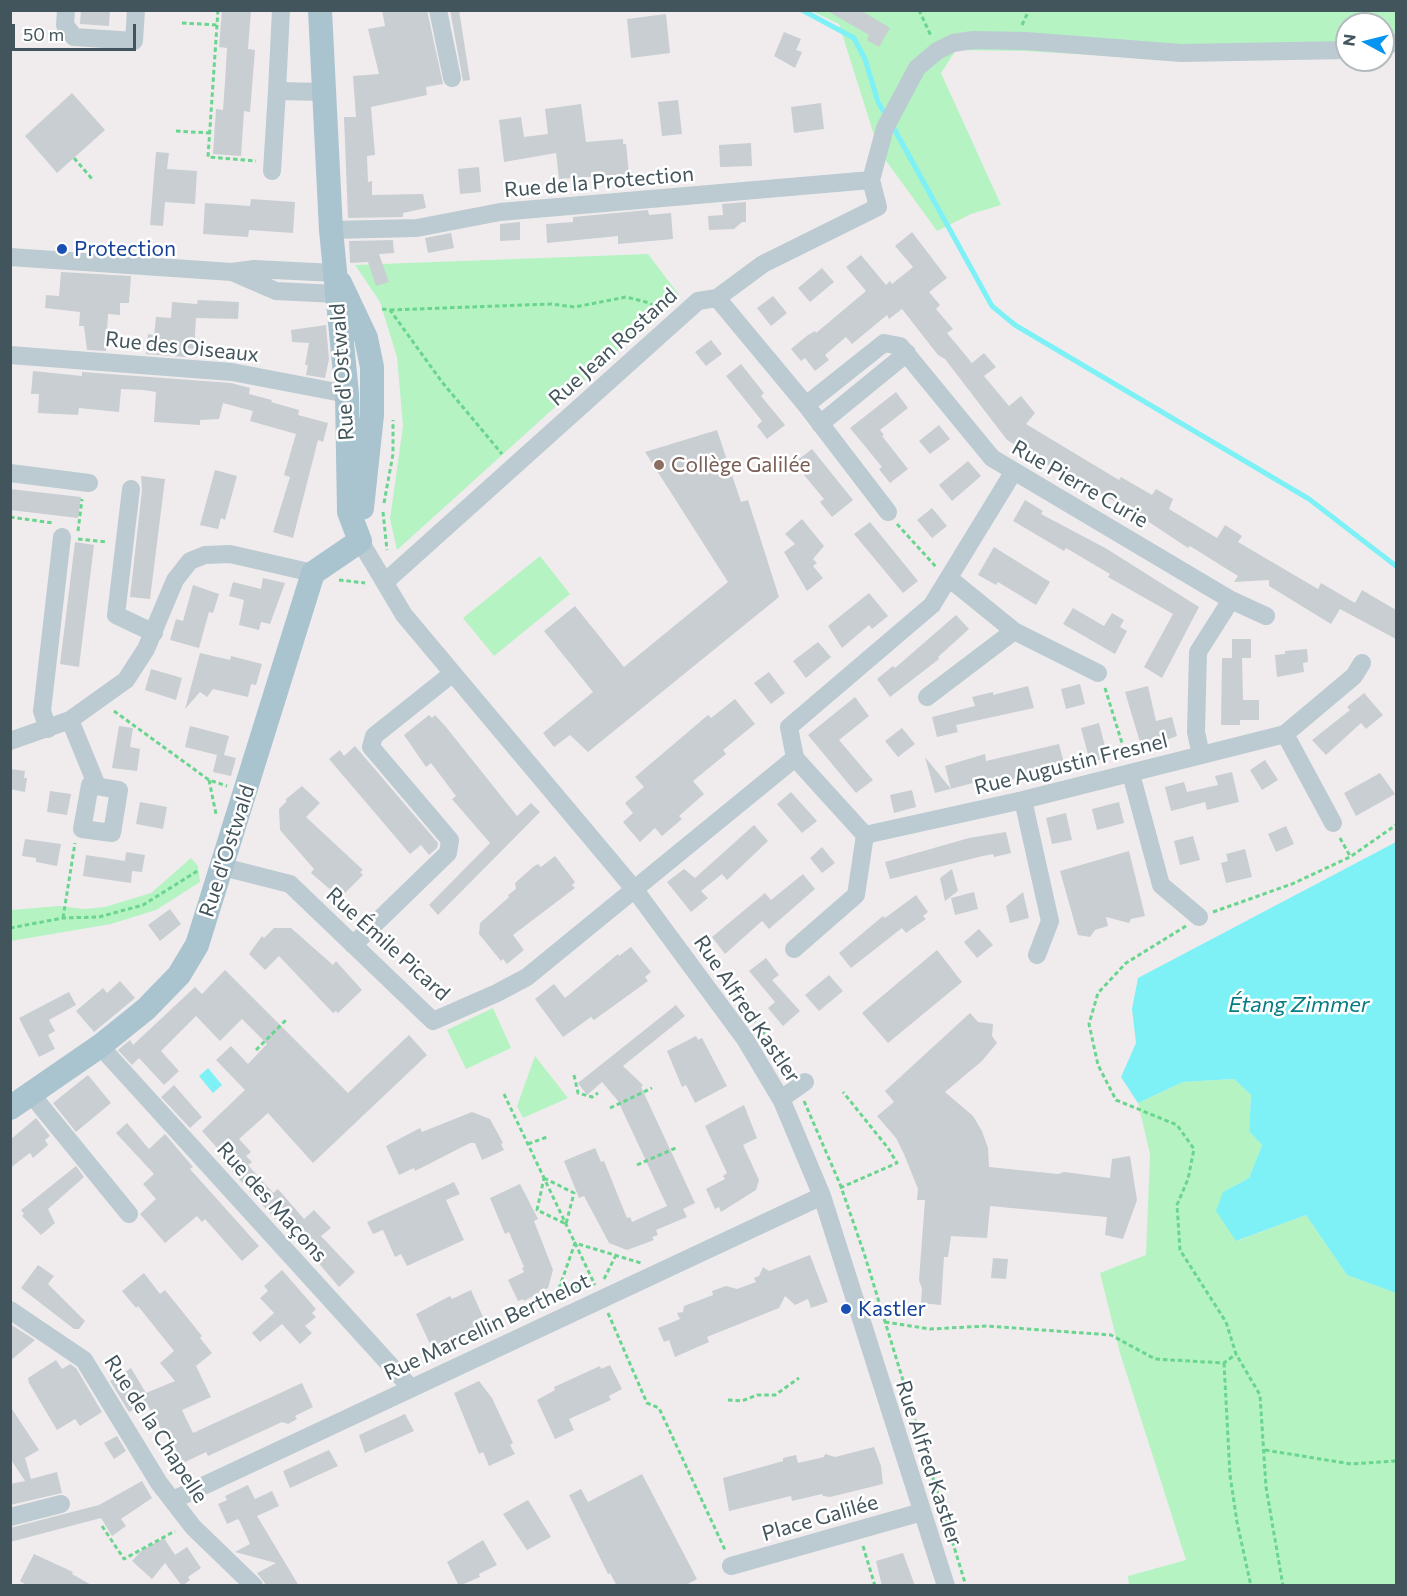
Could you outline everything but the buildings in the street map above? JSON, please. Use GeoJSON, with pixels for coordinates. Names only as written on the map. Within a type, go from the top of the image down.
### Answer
{"type":"FeatureCollection","features":[{"type":"Feature","properties":{"kind":"main road","name":"Rue d'Ostwald"},"geometry":{"type":"LineString","coordinates":[[320,10],[331,230],[347,394],[349,512],[360,541]]}},
{"type":"Feature","properties":{"kind":"main road","name":"Rue d'Ostwald"},"geometry":{"type":"LineString","coordinates":[[335,284],[362,327],[372,368],[372,415],[360,541]]}},
{"type":"Feature","properties":{"kind":"main road"},"geometry":{"type":"LineString","coordinates":[[313,573],[360,541]]}},
{"type":"Feature","properties":{"kind":"main road","name":"Rue d'Ostwald"},"geometry":{"type":"LineString","coordinates":[[10,1108],[100,1046],[146,1009],[179,975],[197,945],[313,573]]}},
{"type":"Feature","properties":{"kind":"street"},"geometry":{"type":"LineString","coordinates":[[66,10],[65,25],[74,37],[134,41],[136,10]]}},
{"type":"Feature","properties":{"kind":"street"},"geometry":{"type":"LineString","coordinates":[[273,167],[281,10]]}},
{"type":"Feature","properties":{"kind":"street"},"geometry":{"type":"LineString","coordinates":[[438,10],[452,78]]}},
{"type":"Feature","properties":{"kind":"street"},"geometry":{"type":"LineString","coordinates":[[871,180],[885,128],[917,68],[937,51],[953,43],[973,40],[1026,41],[1181,53],[1335,50]]}},
{"type":"Feature","properties":{"kind":"street"},"geometry":{"type":"LineString","coordinates":[[277,91],[324,92]]}},
{"type":"Feature","properties":{"kind":"street","name":"Rue de la Protection"},"geometry":{"type":"LineString","coordinates":[[331,230],[417,228],[500,212],[807,188],[871,180]]}},
{"type":"Feature","properties":{"kind":"street","name":"Rue Jean Rostand"},"geometry":{"type":"LineString","coordinates":[[385,582],[698,301],[717,298],[763,264],[878,207],[871,180]]}},
{"type":"Feature","properties":{"kind":"street"},"geometry":{"type":"LineString","coordinates":[[10,257],[231,272],[254,269],[335,284]]}},
{"type":"Feature","properties":{"kind":"street"},"geometry":{"type":"LineString","coordinates":[[717,298],[806,405],[888,512]]}},
{"type":"Feature","properties":{"kind":"street","name":"Rue Pierre Curie"},"geometry":{"type":"LineString","coordinates":[[806,405],[884,343],[900,346],[992,459],[1231,600],[1266,616]]}},
{"type":"Feature","properties":{"kind":"street"},"geometry":{"type":"LineString","coordinates":[[820,423],[907,353]]}},
{"type":"Feature","properties":{"kind":"street","name":"Rue des Oiseaux"},"geometry":{"type":"LineString","coordinates":[[10,355],[232,372],[347,394]]}},
{"type":"Feature","properties":{"kind":"street"},"geometry":{"type":"LineString","coordinates":[[794,949],[856,895],[865,835],[795,758],[789,727],[932,605],[1014,471]]}},
{"type":"Feature","properties":{"kind":"street"},"geometry":{"type":"LineString","coordinates":[[10,473],[86,483]]}},
{"type":"Feature","properties":{"kind":"street"},"geometry":{"type":"LineString","coordinates":[[131,489],[116,615],[154,633]]}},
{"type":"Feature","properties":{"kind":"street"},"geometry":{"type":"LineString","coordinates":[[48,729],[42,711],[66,531]]}},
{"type":"Feature","properties":{"kind":"street","name":"Rue Alfred Kastler"},"geometry":{"type":"LineString","coordinates":[[360,541],[404,615],[635,890],[745,1039],[781,1099],[822,1196],[946,1586]]}},
{"type":"Feature","properties":{"kind":"street"},"geometry":{"type":"LineString","coordinates":[[10,741],[70,720],[100,701],[126,680],[154,633],[176,579],[190,561],[205,555],[230,554],[313,573]]}},
{"type":"Feature","properties":{"kind":"street"},"geometry":{"type":"LineString","coordinates":[[950,579],[1014,631],[1098,673]]}},
{"type":"Feature","properties":{"kind":"street"},"geometry":{"type":"LineString","coordinates":[[1201,755],[1196,732],[1198,652],[1231,600]]}},
{"type":"Feature","properties":{"kind":"street"},"geometry":{"type":"LineString","coordinates":[[927,697],[1014,631]]}},
{"type":"Feature","properties":{"kind":"street","name":"Rue Augustin Fresnel"},"geometry":{"type":"LineString","coordinates":[[865,835],[1023,800],[1285,734],[1354,676],[1362,663]]}},
{"type":"Feature","properties":{"kind":"street"},"geometry":{"type":"LineString","coordinates":[[353,945],[448,853],[450,840],[371,747],[374,736],[453,673]]}},
{"type":"Feature","properties":{"kind":"street"},"geometry":{"type":"LineString","coordinates":[[70,720],[97,786]]}},
{"type":"Feature","properties":{"kind":"street"},"geometry":{"type":"LineString","coordinates":[[1285,734],[1333,823]]}},
{"type":"Feature","properties":{"kind":"street"},"geometry":{"type":"LineString","coordinates":[[635,890],[795,758]]}},
{"type":"Feature","properties":{"kind":"street"},"geometry":{"type":"LineString","coordinates":[[1131,774],[1161,885],[1199,917]]}},
{"type":"Feature","properties":{"kind":"street"},"geometry":{"type":"LineString","coordinates":[[90,786],[119,790],[112,833],[82,829],[90,786]]}},
{"type":"Feature","properties":{"kind":"street"},"geometry":{"type":"LineString","coordinates":[[1023,800],[1050,921],[1037,955]]}},
{"type":"Feature","properties":{"kind":"street","name":"Rue Émile Picard"},"geometry":{"type":"LineString","coordinates":[[226,857],[290,885],[433,1021],[527,977],[635,890]]}},
{"type":"Feature","properties":{"kind":"street","name":"Rue des Maçons"},"geometry":{"type":"LineString","coordinates":[[100,1046],[411,1388]]}},
{"type":"Feature","properties":{"kind":"street"},"geometry":{"type":"LineString","coordinates":[[781,1099],[805,1082]]}},
{"type":"Feature","properties":{"kind":"street"},"geometry":{"type":"LineString","coordinates":[[31,1094],[129,1214]]}},
{"type":"Feature","properties":{"kind":"street","name":"Rue Marcellin Berthelot"},"geometry":{"type":"LineString","coordinates":[[173,1500],[546,1324],[599,1295],[663,1269],[822,1196]]}},
{"type":"Feature","properties":{"kind":"street","name":"Rue de la Chapelle"},"geometry":{"type":"LineString","coordinates":[[10,1310],[84,1360],[159,1483],[190,1523],[254,1586]]}},
{"type":"Feature","properties":{"kind":"street"},"geometry":{"type":"LineString","coordinates":[[10,1517],[61,1504]]}},
{"type":"Feature","properties":{"kind":"street","name":"Place Galilée"},"geometry":{"type":"LineString","coordinates":[[731,1566],[922,1512]]}},
{"type":"Feature","properties":{"kind":"path"},"geometry":{"type":"LineString","coordinates":[[218,10],[208,157],[273,167]]}},
{"type":"Feature","properties":{"kind":"path"},"geometry":{"type":"LineString","coordinates":[[920,10],[937,51]]}},
{"type":"Feature","properties":{"kind":"path"},"geometry":{"type":"LineString","coordinates":[[182,23],[217,25]]}},
{"type":"Feature","properties":{"kind":"path"},"geometry":{"type":"LineString","coordinates":[[176,131],[210,133]]}},
{"type":"Feature","properties":{"kind":"path"},"geometry":{"type":"LineString","coordinates":[[74,158],[93,180]]}},
{"type":"Feature","properties":{"kind":"path"},"geometry":{"type":"LineString","coordinates":[[382,309],[551,304],[575,307],[626,297],[646,302],[680,318]]}},
{"type":"Feature","properties":{"kind":"path"},"geometry":{"type":"LineString","coordinates":[[390,310],[442,382],[513,467]]}},
{"type":"Feature","properties":{"kind":"path"},"geometry":{"type":"LineString","coordinates":[[79,526],[86,483]]}},
{"type":"Feature","properties":{"kind":"path"},"geometry":{"type":"LineString","coordinates":[[888,512],[927,561],[950,579]]}},
{"type":"Feature","properties":{"kind":"path"},"geometry":{"type":"LineString","coordinates":[[10,517],[124,544]]}},
{"type":"Feature","properties":{"kind":"path"},"geometry":{"type":"LineString","coordinates":[[66,531],[79,526]]}},
{"type":"Feature","properties":{"kind":"path"},"geometry":{"type":"LineString","coordinates":[[66,531],[79,526]]}},
{"type":"Feature","properties":{"kind":"path"},"geometry":{"type":"LineString","coordinates":[[313,573],[332,579],[385,582]]}},
{"type":"Feature","properties":{"kind":"path"},"geometry":{"type":"LineString","coordinates":[[1098,673],[1102,676],[1131,774]]}},
{"type":"Feature","properties":{"kind":"path"},"geometry":{"type":"LineString","coordinates":[[100,701],[209,780],[246,792]]}},
{"type":"Feature","properties":{"kind":"path"},"geometry":{"type":"LineString","coordinates":[[1333,823],[1350,857]]}},
{"type":"Feature","properties":{"kind":"path"},"geometry":{"type":"LineString","coordinates":[[1283,1586],[1266,1487],[1260,1395],[1236,1354],[1226,1322],[1180,1250],[1177,1205],[1188,1179],[1194,1149],[1178,1125],[1116,1100],[1098,1065],[1089,1024],[1098,993],[1126,963],[1199,917],[1292,884],[1350,857],[1396,825]]}},
{"type":"Feature","properties":{"kind":"path"},"geometry":{"type":"LineString","coordinates":[[63,918],[75,838],[82,829]]}},
{"type":"Feature","properties":{"kind":"path"},"geometry":{"type":"LineString","coordinates":[[10,928],[19,924],[63,918],[99,917],[143,905],[226,857]]}},
{"type":"Feature","properties":{"kind":"path"},"geometry":{"type":"LineString","coordinates":[[256,1050],[287,1019]]}},
{"type":"Feature","properties":{"kind":"path"},"geometry":{"type":"LineString","coordinates":[[574,1075],[578,1093],[592,1097],[598,1093]]}},
{"type":"Feature","properties":{"kind":"path"},"geometry":{"type":"LineString","coordinates":[[610,1108],[652,1088]]}},
{"type":"Feature","properties":{"kind":"path"},"geometry":{"type":"LineString","coordinates":[[822,1196],[897,1163],[888,1148],[843,1092]]}},
{"type":"Feature","properties":{"kind":"path"},"geometry":{"type":"LineString","coordinates":[[504,1094],[647,1403],[659,1408],[731,1566]]}},
{"type":"Feature","properties":{"kind":"path"},"geometry":{"type":"LineString","coordinates":[[528,1144],[548,1137]]}},
{"type":"Feature","properties":{"kind":"path"},"geometry":{"type":"LineString","coordinates":[[637,1165],[678,1147]]}},
{"type":"Feature","properties":{"kind":"path"},"geometry":{"type":"LineString","coordinates":[[544,1178],[537,1210],[566,1224]]}},
{"type":"Feature","properties":{"kind":"path"},"geometry":{"type":"LineString","coordinates":[[544,1178],[574,1193],[566,1224]]}},
{"type":"Feature","properties":{"kind":"path"},"geometry":{"type":"LineString","coordinates":[[575,1244],[663,1269]]}},
{"type":"Feature","properties":{"kind":"path"},"geometry":{"type":"LineString","coordinates":[[546,1324],[575,1244]]}},
{"type":"Feature","properties":{"kind":"path"},"geometry":{"type":"LineString","coordinates":[[599,1295],[616,1256]]}},
{"type":"Feature","properties":{"kind":"path"},"geometry":{"type":"LineString","coordinates":[[560,1284],[599,1295]]}},
{"type":"Feature","properties":{"kind":"path"},"geometry":{"type":"LineString","coordinates":[[885,1322],[930,1329],[987,1326],[1111,1335],[1155,1359],[1224,1363],[1236,1354]]}},
{"type":"Feature","properties":{"kind":"path"},"geometry":{"type":"LineString","coordinates":[[1224,1363],[1230,1475],[1237,1522],[1251,1586]]}},
{"type":"Feature","properties":{"kind":"path"},"geometry":{"type":"LineString","coordinates":[[728,1400],[742,1401],[757,1395],[775,1395],[799,1378]]}},
{"type":"Feature","properties":{"kind":"path"},"geometry":{"type":"LineString","coordinates":[[1265,1450],[1351,1464],[1396,1461]]}},
{"type":"Feature","properties":{"kind":"path"},"geometry":{"type":"LineString","coordinates":[[102,1526],[124,1559],[190,1523]]}},
{"type":"Feature","properties":{"kind":"path"},"geometry":{"type":"LineString","coordinates":[[858,1530],[875,1586]]}},
{"type":"Feature","properties":{"kind":"green space"},"geometry":{"type":"Polygon","coordinates":[[[812,11],[1396,11],[1396,51],[1395,12],[1335,12],[1335,57],[1181,60],[1025,51],[956,50],[941,73],[1001,205],[971,214],[937,231],[879,151],[839,24],[812,11]]]}},
{"type":"Feature","properties":{"kind":"green space"},"geometry":{"type":"Polygon","coordinates":[[[648,254],[679,295],[397,550],[390,519],[403,426],[397,357],[380,302],[355,265],[648,254]]]}},
{"type":"Feature","properties":{"kind":"green space"},"geometry":{"type":"Polygon","coordinates":[[[540,556],[570,594],[494,656],[463,618],[540,556]]]}},
{"type":"Feature","properties":{"kind":"green space"},"geometry":{"type":"Polygon","coordinates":[[[191,858],[198,866],[200,882],[156,910],[111,924],[11,941],[11,910],[58,906],[85,909],[105,907],[151,893],[191,858]]]}},
{"type":"Feature","properties":{"kind":"green space"},"geometry":{"type":"Polygon","coordinates":[[[493,1008],[511,1048],[466,1069],[447,1030],[493,1008]]]}},
{"type":"Feature","properties":{"kind":"green space"},"geometry":{"type":"Polygon","coordinates":[[[535,1056],[568,1098],[523,1118],[517,1106],[535,1056]]]}},
{"type":"Feature","properties":{"kind":"green space"},"geometry":{"type":"Polygon","coordinates":[[[1234,1079],[1251,1095],[1249,1131],[1262,1145],[1249,1178],[1223,1192],[1237,1241],[1306,1215],[1347,1275],[1396,1293],[1396,1585],[1129,1585],[1128,1576],[1186,1560],[1120,1353],[1100,1273],[1146,1255],[1150,1154],[1138,1103],[1183,1082],[1234,1079]]]}},
{"type":"Feature","properties":{"kind":"water","name":"Étang Zimmer"},"geometry":{"type":"Polygon","coordinates":[[[1396,842],[1396,1293],[1347,1275],[1306,1215],[1236,1241],[1216,1211],[1223,1192],[1249,1178],[1262,1145],[1249,1131],[1251,1095],[1234,1079],[1183,1082],[1138,1103],[1121,1077],[1136,1043],[1132,1009],[1138,978],[1396,842]]]}},
{"type":"Feature","properties":{"kind":"water"},"geometry":{"type":"Polygon","coordinates":[[[208,1068],[222,1085],[213,1093],[199,1076],[208,1068]]]}},
{"type":"Feature","properties":{"kind":"waterway"},"geometry":{"type":"LineString","coordinates":[[802,10],[854,38],[865,59],[878,102],[887,117]]}},
{"type":"Feature","properties":{"kind":"waterway"},"geometry":{"type":"LineString","coordinates":[[892,125],[992,306],[1015,325],[1309,499],[1396,566]]}},
{"type":"Feature","properties":{"kind":"place","name":"Protection"},"geometry":{"type":"Point","coordinates":[62,249]}},
{"type":"Feature","properties":{"kind":"place","name":"Collège Galilée"},"geometry":{"type":"Point","coordinates":[659,465]}},
{"type":"Feature","properties":{"kind":"place","name":"Kastler"},"geometry":{"type":"Point","coordinates":[846,1309]}}]}
